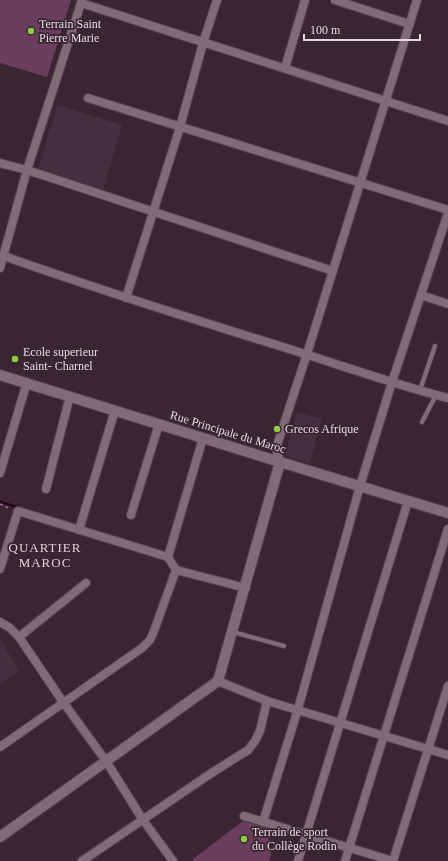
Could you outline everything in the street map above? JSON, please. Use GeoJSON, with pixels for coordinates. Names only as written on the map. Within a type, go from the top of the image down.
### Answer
{"type":"FeatureCollection","features":[{"type":"Feature","properties":{"kind":"street"},"geometry":{"type":"LineString","coordinates":[[126,298],[180,127],[203,43],[217,0]]}},
{"type":"Feature","properties":{"kind":"street"},"geometry":{"type":"LineString","coordinates":[[285,68],[305,0]]}},
{"type":"Feature","properties":{"kind":"street"},"geometry":{"type":"LineString","coordinates":[[334,0],[409,24]]}},
{"type":"Feature","properties":{"kind":"street"},"geometry":{"type":"LineString","coordinates":[[0,837],[218,681],[246,588],[280,462],[277,452],[278,442],[307,354],[417,0]]}},
{"type":"Feature","properties":{"kind":"street"},"geometry":{"type":"LineString","coordinates":[[0,268],[27,170],[81,2],[203,43],[448,121]]}},
{"type":"Feature","properties":{"kind":"street"},"geometry":{"type":"LineString","coordinates":[[88,98],[448,210]]}},
{"type":"Feature","properties":{"kind":"street"},"geometry":{"type":"LineString","coordinates":[[0,163],[27,170],[333,270]]}},
{"type":"Feature","properties":{"kind":"street"},"geometry":{"type":"LineString","coordinates":[[263,822],[298,709],[360,486],[392,382],[448,213]]}},
{"type":"Feature","properties":{"kind":"street"},"geometry":{"type":"LineString","coordinates":[[4,256],[126,298],[392,382],[448,398]]}},
{"type":"Feature","properties":{"kind":"street"},"geometry":{"type":"LineString","coordinates":[[421,296],[448,304]]}},
{"type":"Feature","properties":{"kind":"street","name":"Rue Principale du Maroc"},"geometry":{"type":"LineString","coordinates":[[0,375],[27,382],[280,462],[448,513]]}},
{"type":"Feature","properties":{"kind":"street"},"geometry":{"type":"LineString","coordinates":[[0,473],[27,382]]}},
{"type":"Feature","properties":{"kind":"street"},"geometry":{"type":"LineString","coordinates":[[46,489],[70,396]]}},
{"type":"Feature","properties":{"kind":"street"},"geometry":{"type":"LineString","coordinates":[[79,530],[115,410]]}},
{"type":"Feature","properties":{"kind":"street"},"geometry":{"type":"LineString","coordinates":[[131,515],[159,424]]}},
{"type":"Feature","properties":{"kind":"street"},"geometry":{"type":"LineString","coordinates":[[168,556],[203,438]]}},
{"type":"Feature","properties":{"kind":"street"},"geometry":{"type":"LineString","coordinates":[[298,861],[408,501]]}},
{"type":"Feature","properties":{"kind":"street"},"geometry":{"type":"LineString","coordinates":[[0,569],[18,511],[168,556],[176,570],[246,588]]}},
{"type":"Feature","properties":{"kind":"street"},"geometry":{"type":"LineString","coordinates":[[345,861],[448,529]]}},
{"type":"Feature","properties":{"kind":"street"},"geometry":{"type":"LineString","coordinates":[[0,747],[142,648],[150,640],[176,570]]}},
{"type":"Feature","properties":{"kind":"street"},"geometry":{"type":"LineString","coordinates":[[19,637],[86,583]]}},
{"type":"Feature","properties":{"kind":"street"},"geometry":{"type":"LineString","coordinates":[[0,622],[10,628],[19,637],[63,702],[106,761],[143,820],[173,861]]}},
{"type":"Feature","properties":{"kind":"street"},"geometry":{"type":"LineString","coordinates":[[218,681],[267,701],[448,755]]}},
{"type":"Feature","properties":{"kind":"street"},"geometry":{"type":"LineString","coordinates":[[244,816],[393,861],[448,686]]}},
{"type":"Feature","properties":{"kind":"street"},"geometry":{"type":"LineString","coordinates":[[82,861],[248,750],[260,731],[267,701]]}},
{"type":"Feature","properties":{"kind":"lane"},"geometry":{"type":"LineString","coordinates":[[420,390],[435,346]]}},
{"type":"Feature","properties":{"kind":"lane"},"geometry":{"type":"LineString","coordinates":[[422,422],[436,395]]}},
{"type":"Feature","properties":{"kind":"lane"},"geometry":{"type":"LineString","coordinates":[[232,632],[284,646]]}},
{"type":"Feature","properties":{"kind":"path"},"geometry":{"type":"LineString","coordinates":[[0,504],[18,511]]}},
{"type":"Feature","properties":{"kind":"shaded area","name":"Terrain Saint Pierre Marie"},"geometry":{"type":"Polygon","coordinates":[[[0,0],[71,0],[47,77],[0,63],[0,0]]]}},
{"type":"Feature","properties":{"kind":"shaded area"},"geometry":{"type":"Polygon","coordinates":[[[57,105],[122,125],[103,190],[38,170],[57,105]]]}},
{"type":"Feature","properties":{"kind":"shaded area"},"geometry":{"type":"Polygon","coordinates":[[[297,412],[322,419],[310,463],[285,456],[297,412]]]}},
{"type":"Feature","properties":{"kind":"shaded area"},"geometry":{"type":"Polygon","coordinates":[[[0,639],[19,670],[0,685],[0,639]]]}},
{"type":"Feature","properties":{"kind":"shaded area","name":"Terrain de sport du Collège Rodin"},"geometry":{"type":"Polygon","coordinates":[[[243,821],[267,827],[271,855],[269,861],[193,861],[193,859],[243,821]]]}},
{"type":"Feature","properties":{"kind":"waterway"},"geometry":{"type":"LineString","coordinates":[[0,502],[20,508]]}},
{"type":"Feature","properties":{"kind":"place","name":"Terrain Saint Pierre Marie"},"geometry":{"type":"Point","coordinates":[31,31]}},
{"type":"Feature","properties":{"kind":"place","name":"Ecole superieur Saint- Charnel"},"geometry":{"type":"Point","coordinates":[15,359]}},
{"type":"Feature","properties":{"kind":"place","name":"Grecos Afrique"},"geometry":{"type":"Point","coordinates":[277,429]}},
{"type":"Feature","properties":{"kind":"place","name":"Terrain de sport du Collège Rodin"},"geometry":{"type":"Point","coordinates":[244,839]}},
{"type":"Feature","properties":{"kind":"district","name":"QUARTIER MAROC"},"geometry":{"type":"Point","coordinates":[45,554]}}]}
